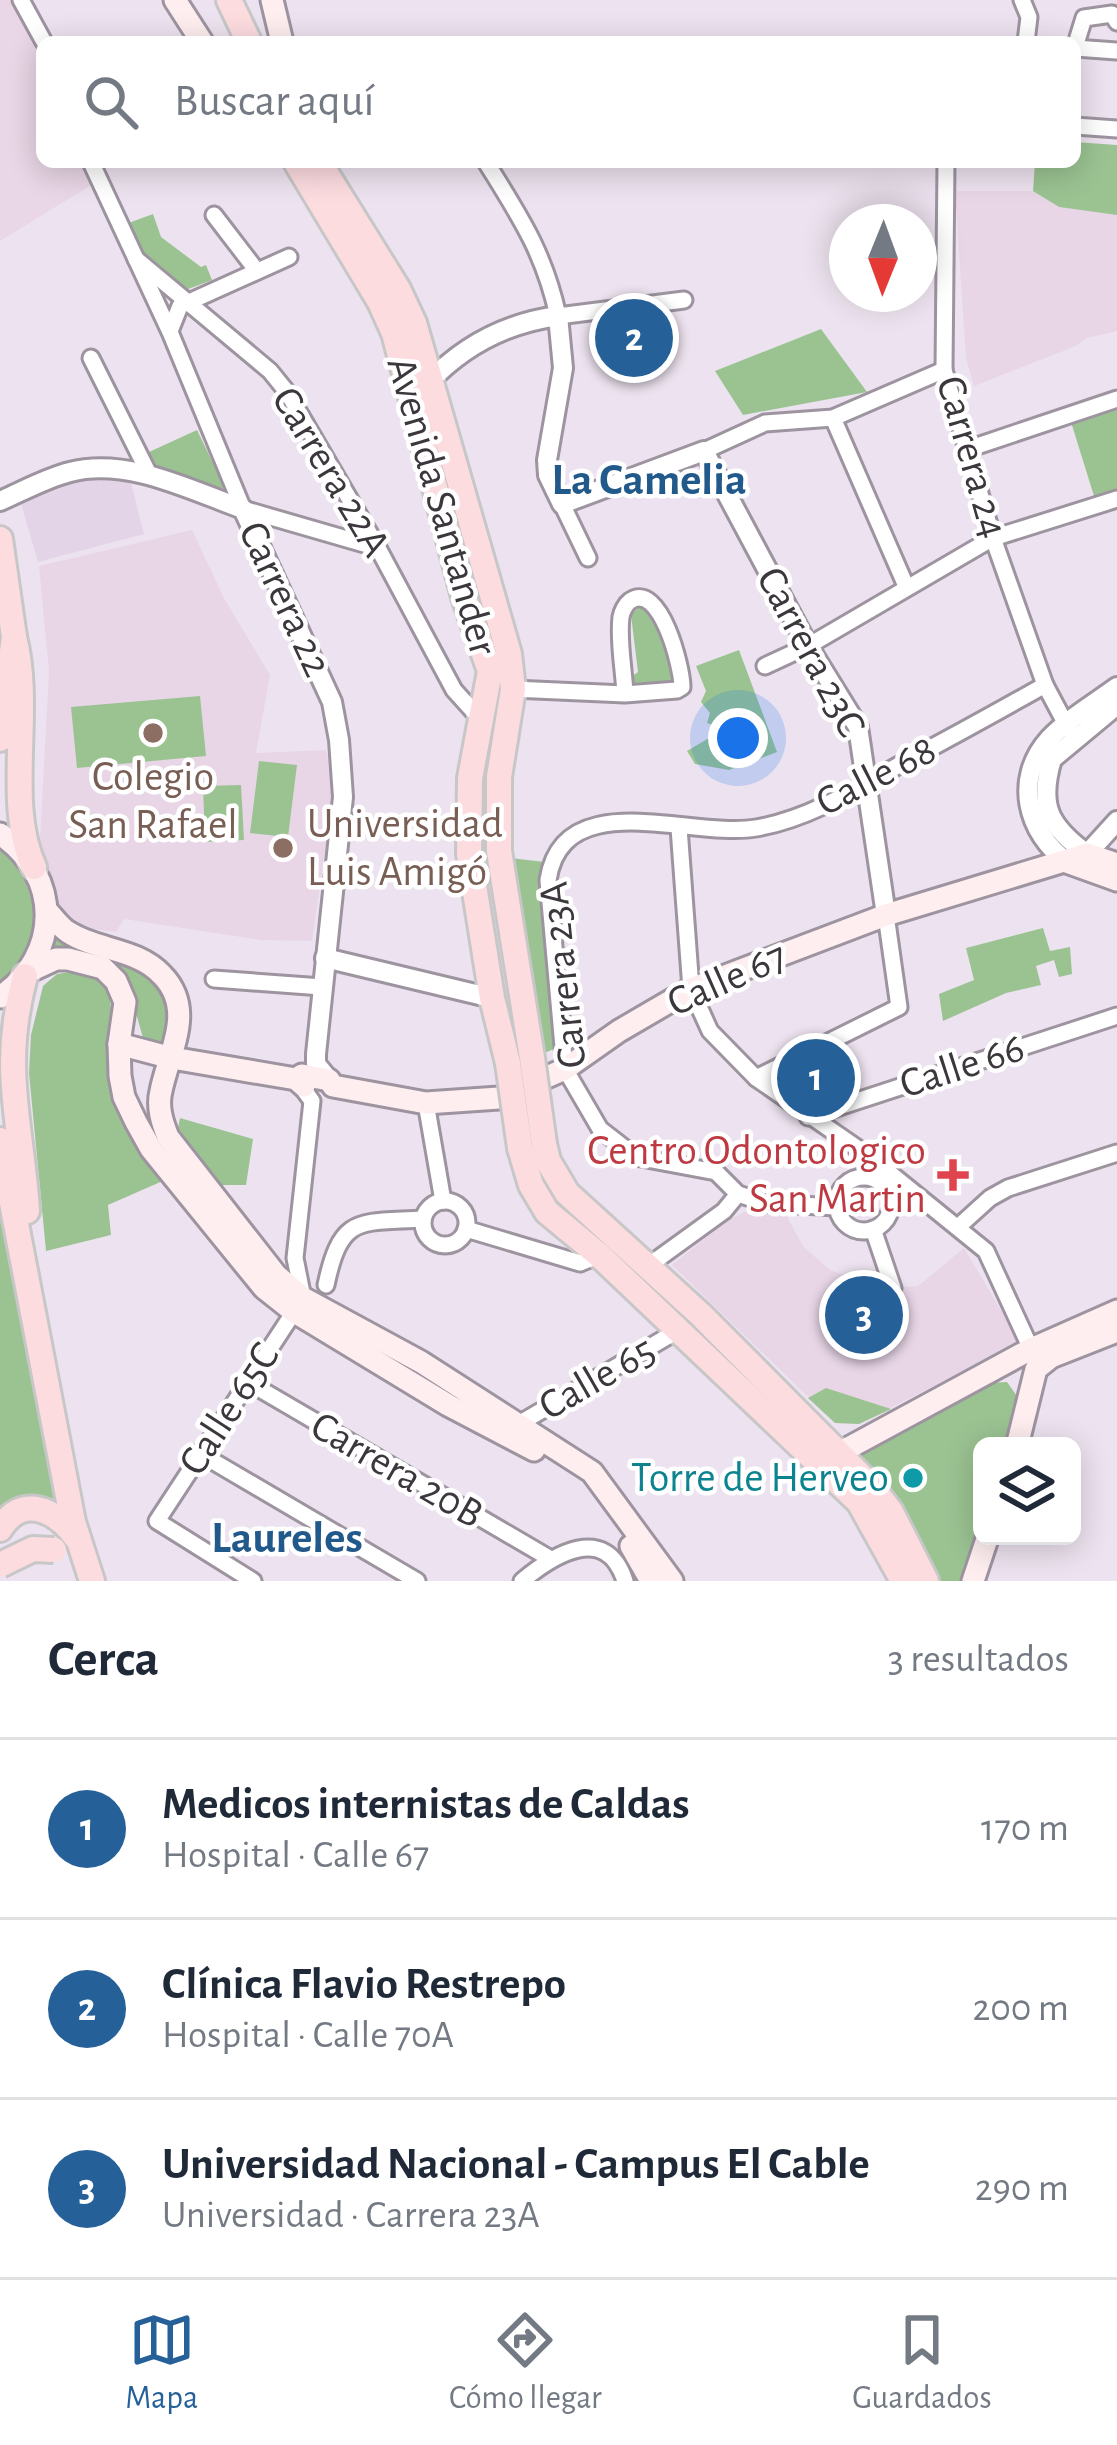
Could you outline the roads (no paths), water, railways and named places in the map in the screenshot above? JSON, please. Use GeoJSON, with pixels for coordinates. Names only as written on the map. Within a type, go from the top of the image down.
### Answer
{"type":"FeatureCollection","features":[{"type":"Feature","properties":{"kind":"main road"},"geometry":{"type":"LineString","coordinates":[[175,0],[198,36]]}},
{"type":"Feature","properties":{"kind":"main road"},"geometry":{"type":"LineString","coordinates":[[214,0],[231,36]]}},
{"type":"Feature","properties":{"kind":"main road"},"geometry":{"type":"LineString","coordinates":[[229,0],[246,36]]}},
{"type":"Feature","properties":{"kind":"main road"},"geometry":{"type":"LineString","coordinates":[[272,0],[281,36]]}},
{"type":"Feature","properties":{"kind":"main road","name":"Avenida Santander"},"geometry":{"type":"LineString","coordinates":[[300,168],[427,374],[464,597],[490,671],[470,778],[469,854],[492,998],[520,1061],[536,1084],[532,1146],[568,1193],[841,1452],[891,1512],[926,1581]]}},
{"type":"Feature","properties":{"kind":"main road","name":"Avenida Santander"},"geometry":{"type":"LineString","coordinates":[[323,168],[398,290],[509,655],[513,689],[499,777],[500,851],[538,1199],[834,1478],[872,1522],[903,1581]]}},
{"type":"Feature","properties":{"kind":"main road"},"geometry":{"type":"LineString","coordinates":[[0,539],[23,681],[23,839],[48,911],[67,931],[140,958],[160,972],[179,1003],[180,1024],[160,1094],[160,1116],[168,1137],[298,1304],[448,1405],[566,1467],[597,1494],[651,1581]]}},
{"type":"Feature","properties":{"kind":"main road"},"geometry":{"type":"LineString","coordinates":[[0,739],[14,637]]}},
{"type":"Feature","properties":{"kind":"main road"},"geometry":{"type":"LineString","coordinates":[[0,834],[34,867]]}},
{"type":"Feature","properties":{"kind":"main road"},"geometry":{"type":"LineString","coordinates":[[1077,858],[1117,864]]}},
{"type":"Feature","properties":{"kind":"main road"},"geometry":{"type":"LineString","coordinates":[[1077,858],[1117,880]]}},
{"type":"Feature","properties":{"kind":"main road","name":"Calle 67"},"geometry":{"type":"LineString","coordinates":[[119,1044],[172,1058],[426,1103],[475,1102],[536,1084],[565,1069],[691,989],[886,915],[1077,858]]}},
{"type":"Feature","properties":{"kind":"main road"},"geometry":{"type":"LineString","coordinates":[[24,1256],[27,1209],[10,1074],[16,1012],[43,944],[48,911]]}},
{"type":"Feature","properties":{"kind":"main road"},"geometry":{"type":"LineString","coordinates":[[0,997],[28,973],[56,959],[103,968],[116,981],[124,1002],[119,1044],[124,1097],[151,1149],[264,1288],[422,1362],[592,1472],[672,1581]]}},
{"type":"Feature","properties":{"kind":"main road"},"geometry":{"type":"LineString","coordinates":[[0,1140],[24,1256],[66,1544]]}},
{"type":"Feature","properties":{"kind":"main road"},"geometry":{"type":"LineString","coordinates":[[834,1478],[841,1452],[1031,1349],[1117,1311]]}},
{"type":"Feature","properties":{"kind":"main road"},"geometry":{"type":"LineString","coordinates":[[1019,1437],[1032,1377],[1042,1362],[1117,1331]]}},
{"type":"Feature","properties":{"kind":"main road"},"geometry":{"type":"LineString","coordinates":[[985,1377],[1002,1376],[1017,1382],[1028,1398],[1027,1408]]}},
{"type":"Feature","properties":{"kind":"main road"},"geometry":{"type":"LineString","coordinates":[[0,1529],[18,1510],[50,1510],[66,1544],[91,1576]]}},
{"type":"Feature","properties":{"kind":"main road"},"geometry":{"type":"LineString","coordinates":[[2,1575],[33,1549],[66,1544]]}},
{"type":"Feature","properties":{"kind":"main road"},"geometry":{"type":"LineString","coordinates":[[974,1581],[985,1545]]}},
{"type":"Feature","properties":{"kind":"main road"},"geometry":{"type":"LineString","coordinates":[[0,1554],[2,1575]]}},
{"type":"Feature","properties":{"kind":"street"},"geometry":{"type":"LineString","coordinates":[[21,0],[41,36]]}},
{"type":"Feature","properties":{"kind":"street"},"geometry":{"type":"LineString","coordinates":[[1022,0],[1030,17],[1027,36]]}},
{"type":"Feature","properties":{"kind":"street"},"geometry":{"type":"LineString","coordinates":[[1079,36],[1084,18],[1112,14],[1117,22]]}},
{"type":"Feature","properties":{"kind":"street"},"geometry":{"type":"LineString","coordinates":[[1081,48],[1117,51]]}},
{"type":"Feature","properties":{"kind":"street"},"geometry":{"type":"LineString","coordinates":[[1081,126],[1117,129]]}},
{"type":"Feature","properties":{"kind":"street","name":"Carrera 22"},"geometry":{"type":"LineString","coordinates":[[94,168],[332,702],[344,797],[295,1258],[298,1304]]}},
{"type":"Feature","properties":{"kind":"street"},"geometry":{"type":"LineString","coordinates":[[490,168],[548,271],[562,368],[548,475],[588,558]]}},
{"type":"Feature","properties":{"kind":"street","name":"Carrera 24"},"geometry":{"type":"LineString","coordinates":[[946,168],[944,370],[993,538],[1046,685],[1070,731]]}},
{"type":"Feature","properties":{"kind":"street"},"geometry":{"type":"LineString","coordinates":[[214,215],[257,271]]}},
{"type":"Feature","properties":{"kind":"street"},"geometry":{"type":"LineString","coordinates":[[170,332],[173,316],[189,301],[289,257]]}},
{"type":"Feature","properties":{"kind":"street","name":"Carrera 22A"},"geometry":{"type":"LineString","coordinates":[[136,259],[270,371],[287,392],[454,690],[482,721]]}},
{"type":"Feature","properties":{"kind":"street"},"geometry":{"type":"LineString","coordinates":[[427,374],[490,334],[521,321],[684,300]]}},
{"type":"Feature","properties":{"kind":"street"},"geometry":{"type":"LineString","coordinates":[[92,358],[150,476]]}},
{"type":"Feature","properties":{"kind":"street"},"geometry":{"type":"LineString","coordinates":[[562,504],[704,452],[765,423],[833,418],[944,370]]}},
{"type":"Feature","properties":{"kind":"street"},"geometry":{"type":"LineString","coordinates":[[968,449],[1117,399]]}},
{"type":"Feature","properties":{"kind":"street"},"geometry":{"type":"LineString","coordinates":[[833,418],[906,586]]}},
{"type":"Feature","properties":{"kind":"street","name":"Carrera 23C"},"geometry":{"type":"LineString","coordinates":[[704,452],[808,646],[858,727],[899,1007],[756,1078]]}},
{"type":"Feature","properties":{"kind":"street"},"geometry":{"type":"LineString","coordinates":[[0,501],[66,472],[90,468],[150,476],[378,548]]}},
{"type":"Feature","properties":{"kind":"street"},"geometry":{"type":"LineString","coordinates":[[766,666],[993,538],[1117,499]]}},
{"type":"Feature","properties":{"kind":"street"},"geometry":{"type":"LineString","coordinates":[[513,689],[625,694],[682,687],[682,673],[659,610],[650,600],[637,597],[626,604],[621,616],[625,694]]}},
{"type":"Feature","properties":{"kind":"street","name":"Calle 68"},"geometry":{"type":"LineString","coordinates":[[559,847],[598,823],[620,820],[729,832],[788,821],[1046,685]]}},
{"type":"Feature","properties":{"kind":"street"},"geometry":{"type":"LineString","coordinates":[[1117,687],[1034,760],[1028,808],[1047,847],[1077,858],[1117,821]]}},
{"type":"Feature","properties":{"kind":"street"},"geometry":{"type":"LineString","coordinates":[[1070,731],[1117,705]]}},
{"type":"Feature","properties":{"kind":"street"},"geometry":{"type":"LineString","coordinates":[[679,828],[691,989],[710,1031],[756,1078],[986,1252],[1031,1349]]}},
{"type":"Feature","properties":{"kind":"street","name":"Carrera 23A"},"geometry":{"type":"LineString","coordinates":[[559,847],[548,880],[565,1069],[586,1108],[636,1157],[716,1172],[738,1194],[766,1203],[836,1207]]}},
{"type":"Feature","properties":{"kind":"street"},"geometry":{"type":"LineString","coordinates":[[325,958],[492,998]]}},
{"type":"Feature","properties":{"kind":"street"},"geometry":{"type":"LineString","coordinates":[[214,979],[322,987]]}},
{"type":"Feature","properties":{"kind":"street","name":"Calle 66"},"geometry":{"type":"LineString","coordinates":[[808,1117],[1117,1016]]}},
{"type":"Feature","properties":{"kind":"street"},"geometry":{"type":"LineString","coordinates":[[426,1103],[443,1201]]}},
{"type":"Feature","properties":{"kind":"street"},"geometry":{"type":"LineString","coordinates":[[958,1227],[1008,1188],[1117,1153]]}},
{"type":"Feature","properties":{"kind":"street"},"geometry":{"type":"LineString","coordinates":[[875,1170],[845,1186],[836,1207],[844,1225],[863,1232],[873,1229],[888,1214],[896,1188]]}},
{"type":"Feature","properties":{"kind":"street"},"geometry":{"type":"LineString","coordinates":[[648,1266],[724,1211],[738,1194]]}},
{"type":"Feature","properties":{"kind":"street"},"geometry":{"type":"LineString","coordinates":[[443,1201],[462,1208],[466,1228],[458,1240],[444,1245],[425,1233],[423,1219],[430,1206],[443,1201]]}},
{"type":"Feature","properties":{"kind":"street"},"geometry":{"type":"LineString","coordinates":[[326,1285],[332,1254],[347,1230],[363,1222],[423,1219]]}},
{"type":"Feature","properties":{"kind":"street"},"geometry":{"type":"LineString","coordinates":[[466,1228],[580,1263],[598,1256]]}},
{"type":"Feature","properties":{"kind":"street"},"geometry":{"type":"LineString","coordinates":[[873,1229],[892,1288]]}},
{"type":"Feature","properties":{"kind":"street"},"geometry":{"type":"LineString","coordinates":[[549,1255],[574,1235]]}},
{"type":"Feature","properties":{"kind":"street","name":"Calle 65C"},"geometry":{"type":"LineString","coordinates":[[254,1581],[157,1521],[298,1304]]}},
{"type":"Feature","properties":{"kind":"street","name":"Calle 65"},"geometry":{"type":"LineString","coordinates":[[518,1425],[677,1331]]}},
{"type":"Feature","properties":{"kind":"street","name":"Carrera 20B"},"geometry":{"type":"LineString","coordinates":[[246,1381],[549,1558]]}},
{"type":"Feature","properties":{"kind":"street"},"geometry":{"type":"LineString","coordinates":[[199,1453],[417,1581]]}},
{"type":"Feature","properties":{"kind":"street"},"geometry":{"type":"LineString","coordinates":[[522,1581],[549,1558],[581,1547],[607,1554],[623,1575]]}},
{"type":"Feature","properties":{"kind":"place","name":"Clínica Flavio Restrepo"},"geometry":{"type":"Point","coordinates":[634,338]}},
{"type":"Feature","properties":{"kind":"place","name":"Colegio San Rafael"},"geometry":{"type":"Point","coordinates":[153,733]}},
{"type":"Feature","properties":{"kind":"place","name":"Universidad Luis Amigó"},"geometry":{"type":"Point","coordinates":[283,848]}},
{"type":"Feature","properties":{"kind":"place","name":"Medicos internistas de Caldas"},"geometry":{"type":"Point","coordinates":[816,1078]}},
{"type":"Feature","properties":{"kind":"place","name":"Centro Odontologico San Martin"},"geometry":{"type":"Point","coordinates":[953,1175]}},
{"type":"Feature","properties":{"kind":"place","name":"Universidad Nacional - Campus El Cable"},"geometry":{"type":"Point","coordinates":[864,1315]}},
{"type":"Feature","properties":{"kind":"place","name":"Torre de Herveo"},"geometry":{"type":"Point","coordinates":[913,1478]}},
{"type":"Feature","properties":{"kind":"district","name":"La Camelia"},"geometry":{"type":"Point","coordinates":[649,480]}},
{"type":"Feature","properties":{"kind":"district","name":"Laureles"},"geometry":{"type":"Point","coordinates":[287,1538]}}]}
